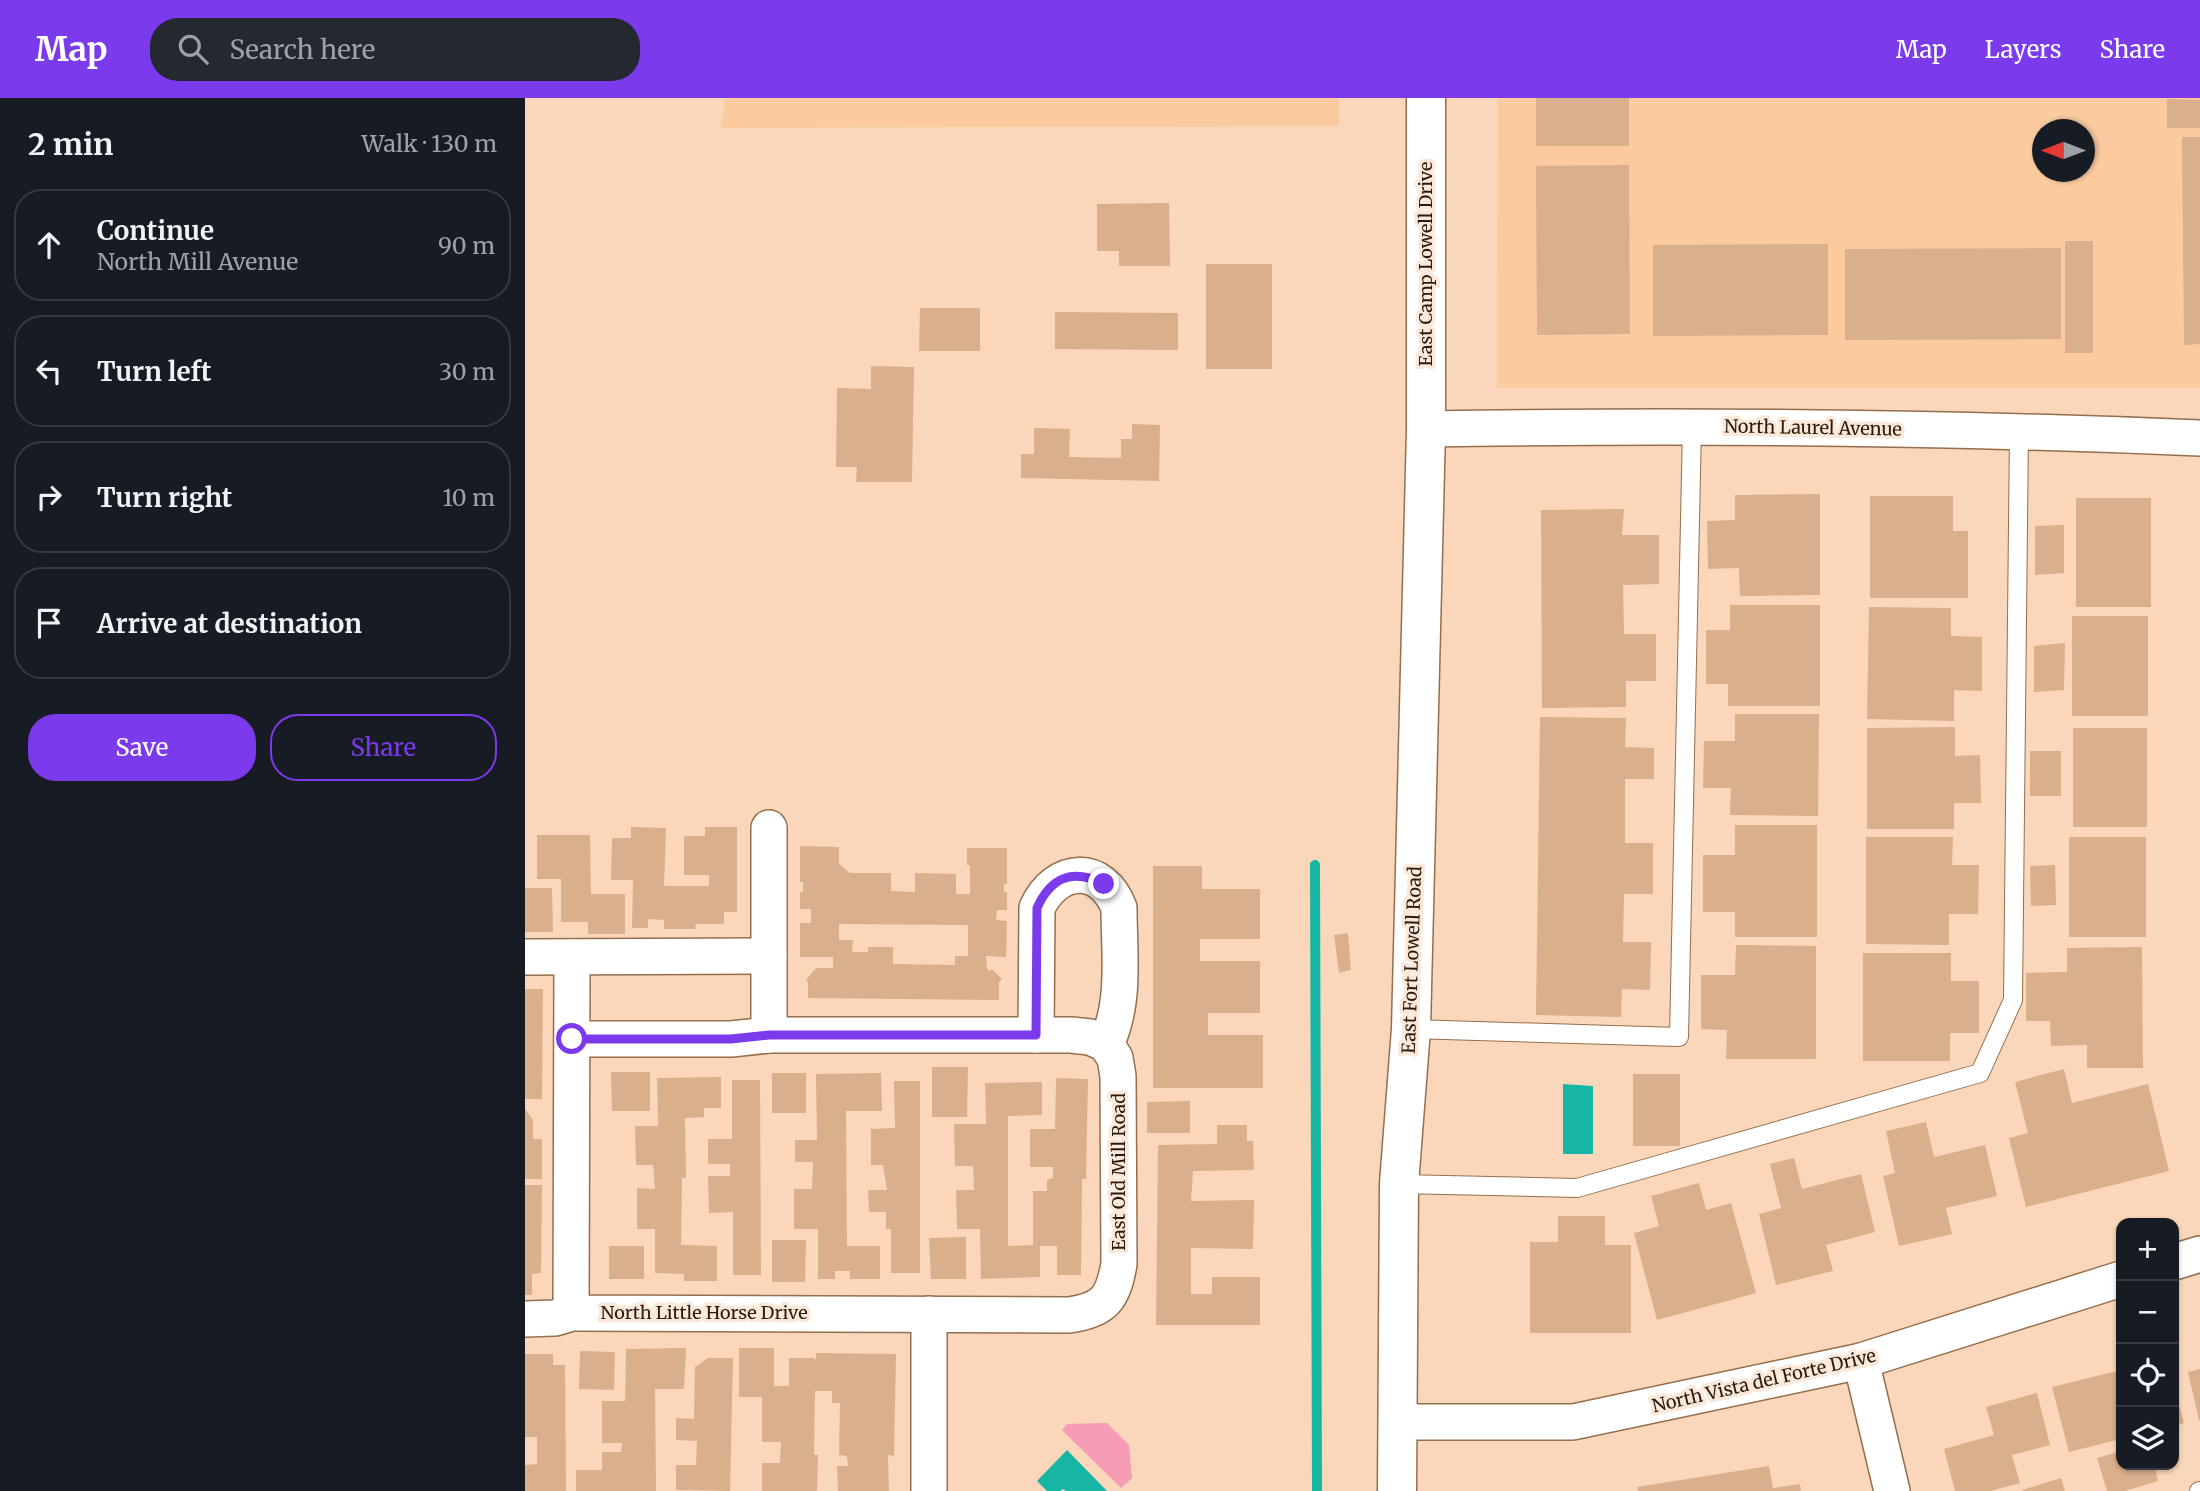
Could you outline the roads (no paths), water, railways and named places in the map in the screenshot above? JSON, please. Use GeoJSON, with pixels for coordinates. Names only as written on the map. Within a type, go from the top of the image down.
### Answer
{"type":"FeatureCollection","features":[{"type":"Feature","properties":{"kind":"main road","name":"East Camp Lowell Drive"},"geometry":{"type":"LineString","coordinates":[[1426,98],[1426,429]]}},
{"type":"Feature","properties":{"kind":"main road","name":"East Fort Lowell Road"},"geometry":{"type":"LineString","coordinates":[[1397,1491],[1399,1184],[1411,1029],[1426,429]]}},
{"type":"Feature","properties":{"kind":"street","name":"North Laurel Avenue"},"geometry":{"type":"LineString","coordinates":[[1426,429],[1692,427],[2019,430],[2200,438]]}},
{"type":"Feature","properties":{"kind":"street"},"geometry":{"type":"LineString","coordinates":[[769,828],[769,1035]]}},
{"type":"Feature","properties":{"kind":"street"},"geometry":{"type":"LineString","coordinates":[[572,1039],[731,1039],[769,1035],[1036,1035],[1090,1037],[1106,1044],[1118,1004],[1119,908],[1114,895],[1104,884],[1092,877],[1078,875],[1052,884],[1037,908],[1036,1035]]}},
{"type":"Feature","properties":{"kind":"street"},"geometry":{"type":"LineString","coordinates":[[525,957],[769,956]]}},
{"type":"Feature","properties":{"kind":"street"},"geometry":{"type":"LineString","coordinates":[[571,1313],[572,957]]}},
{"type":"Feature","properties":{"kind":"street","name":"East Old Mill Road"},"geometry":{"type":"LineString","coordinates":[[1106,1044],[1115,1058],[1118,1076],[1119,1264],[1113,1308]]}},
{"type":"Feature","properties":{"kind":"street"},"geometry":{"type":"LineString","coordinates":[[2179,1260],[2200,1254]]}},
{"type":"Feature","properties":{"kind":"street","name":"North Vista del Forte Drive"},"geometry":{"type":"LineString","coordinates":[[1397,1422],[1573,1422],[1861,1361],[2116,1281]]}},
{"type":"Feature","properties":{"kind":"street","name":"North Little Horse Drive"},"geometry":{"type":"LineString","coordinates":[[525,1319],[555,1318],[571,1313],[1069,1315],[1113,1308]]}},
{"type":"Feature","properties":{"kind":"street"},"geometry":{"type":"LineString","coordinates":[[929,1314],[929,1491]]}},
{"type":"Feature","properties":{"kind":"street"},"geometry":{"type":"LineString","coordinates":[[1861,1361],[1892,1491]]}},
{"type":"Feature","properties":{"kind":"lane"},"geometry":{"type":"LineString","coordinates":[[1411,1029],[1679,1037],[1692,427]]}},
{"type":"Feature","properties":{"kind":"lane"},"geometry":{"type":"LineString","coordinates":[[1399,1184],[1577,1188],[1980,1073],[2013,1000],[2019,430]]}},
{"type":"Feature","properties":{"kind":"water"},"geometry":{"type":"Polygon","coordinates":[[[1563,1084],[1593,1086],[1593,1154],[1563,1154],[1563,1084]]]}},
{"type":"Feature","properties":{"kind":"water"},"geometry":{"type":"Polygon","coordinates":[[[1067,1450],[1107,1491],[1047,1491],[1037,1481],[1067,1450]]]}},
{"type":"Feature","properties":{"kind":"waterway"},"geometry":{"type":"LineString","coordinates":[[1315,865],[1317,1491]]}}]}
